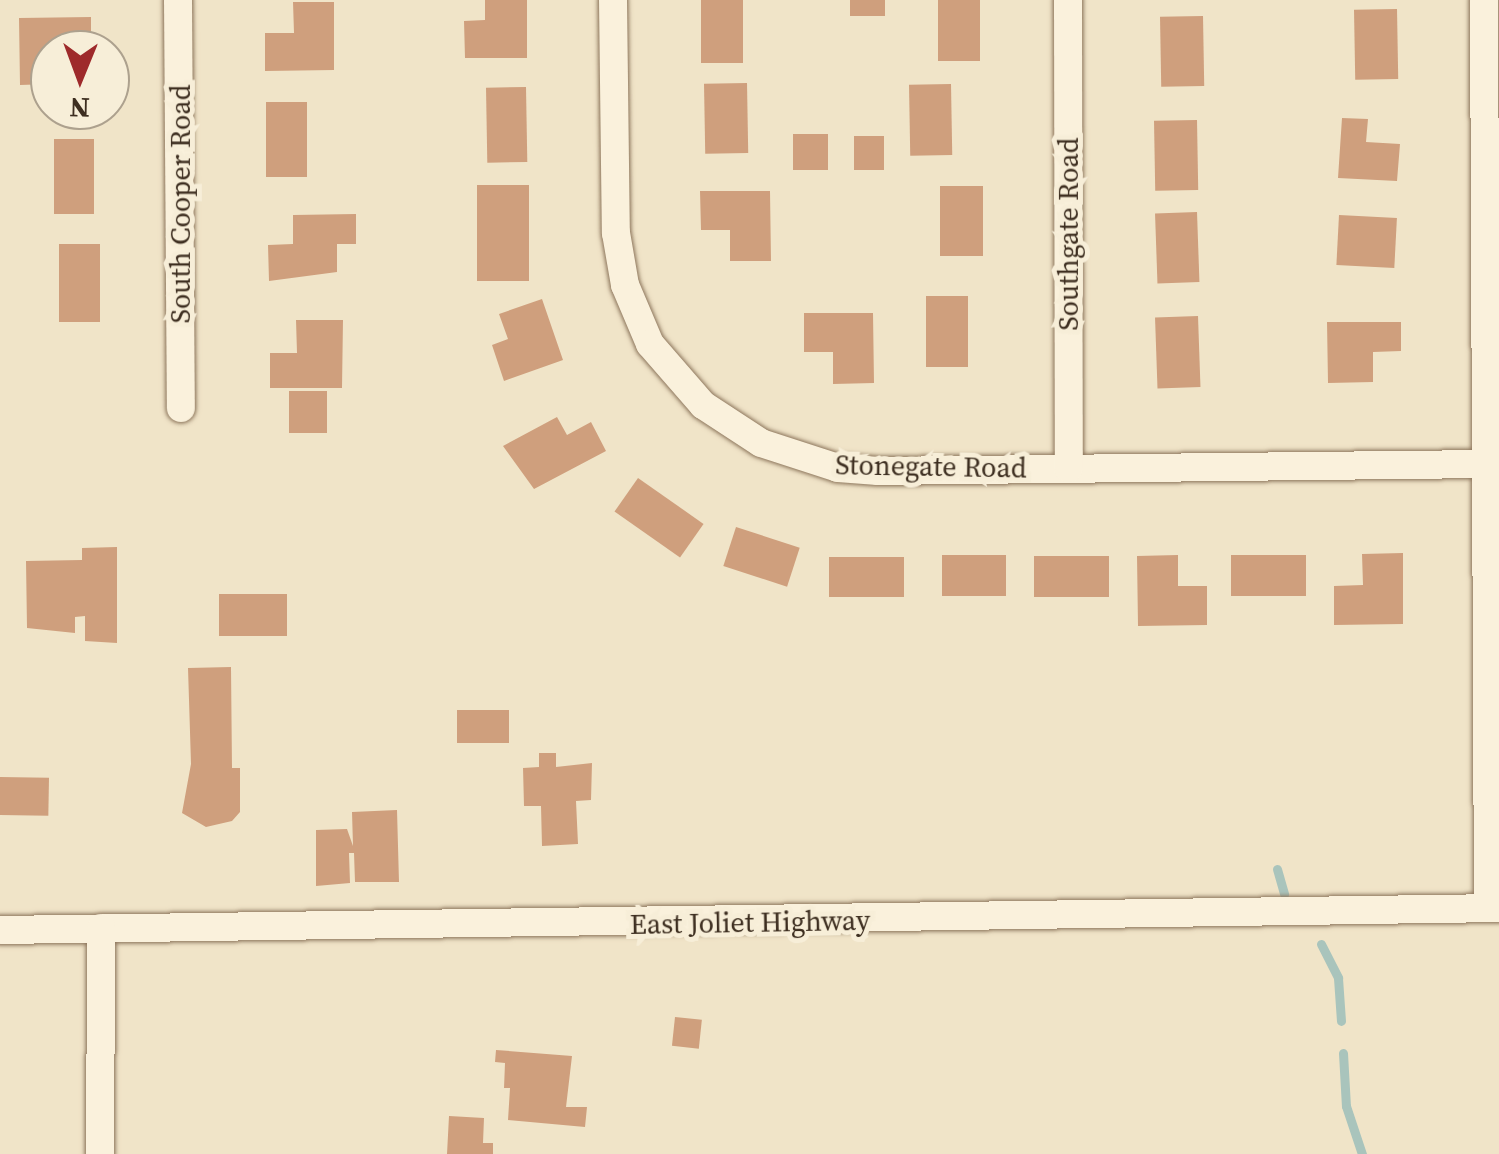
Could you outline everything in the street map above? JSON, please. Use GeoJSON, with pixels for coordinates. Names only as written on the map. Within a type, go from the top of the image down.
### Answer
{"type":"FeatureCollection","features":[{"type":"Feature","properties":{"kind":"street","name":"South Cooper Road"},"geometry":{"type":"LineString","coordinates":[[178,0],[181,408]]}},
{"type":"Feature","properties":{"kind":"street","name":"Stonegate Road"},"geometry":{"type":"LineString","coordinates":[[612,0],[616,233],[624,285],[650,344],[704,405],[762,443],[838,468],[1485,464]]}},
{"type":"Feature","properties":{"kind":"street","name":"Southgate Road"},"geometry":{"type":"LineString","coordinates":[[1068,0],[1069,468]]}},
{"type":"Feature","properties":{"kind":"street"},"geometry":{"type":"LineString","coordinates":[[1484,0],[1493,158],[1485,464],[1494,908]]}},
{"type":"Feature","properties":{"kind":"street","name":"East Joliet Highway"},"geometry":{"type":"LineString","coordinates":[[0,930],[1494,908]]}},
{"type":"Feature","properties":{"kind":"street"},"geometry":{"type":"LineString","coordinates":[[100,1154],[101,928]]}},
{"type":"Feature","properties":{"kind":"building"},"geometry":{"type":"Polygon","coordinates":[[[485,0],[527,0],[527,58],[465,58],[464,21],[485,20],[485,0]]]}},
{"type":"Feature","properties":{"kind":"building"},"geometry":{"type":"Polygon","coordinates":[[[701,0],[743,0],[743,63],[701,63],[701,0]]]}},
{"type":"Feature","properties":{"kind":"building"},"geometry":{"type":"Polygon","coordinates":[[[850,0],[885,0],[885,16],[850,16],[850,0]]]}},
{"type":"Feature","properties":{"kind":"building"},"geometry":{"type":"Polygon","coordinates":[[[938,0],[980,0],[980,61],[938,61],[938,0]]]}},
{"type":"Feature","properties":{"kind":"building"},"geometry":{"type":"Polygon","coordinates":[[[293,2],[334,2],[334,70],[265,71],[265,33],[294,33],[293,2]]]}},
{"type":"Feature","properties":{"kind":"building"},"geometry":{"type":"Polygon","coordinates":[[[1397,9],[1398,79],[1355,80],[1354,10],[1397,9]]]}},
{"type":"Feature","properties":{"kind":"building"},"geometry":{"type":"Polygon","coordinates":[[[1203,16],[1204,86],[1161,87],[1160,17],[1203,16]]]}},
{"type":"Feature","properties":{"kind":"building"},"geometry":{"type":"Polygon","coordinates":[[[91,17],[91,30],[30,30],[30,85],[20,85],[19,18],[91,17]]]}},
{"type":"Feature","properties":{"kind":"building"},"geometry":{"type":"Polygon","coordinates":[[[747,83],[748,153],[705,154],[704,84],[747,83]]]}},
{"type":"Feature","properties":{"kind":"building"},"geometry":{"type":"Polygon","coordinates":[[[951,84],[952,155],[910,156],[909,85],[951,84]]]}},
{"type":"Feature","properties":{"kind":"building"},"geometry":{"type":"Polygon","coordinates":[[[526,87],[527,162],[487,163],[486,88],[526,87]]]}},
{"type":"Feature","properties":{"kind":"building"},"geometry":{"type":"Polygon","coordinates":[[[266,102],[307,102],[307,177],[266,177],[266,102]]]}},
{"type":"Feature","properties":{"kind":"building"},"geometry":{"type":"Polygon","coordinates":[[[1342,118],[1368,119],[1366,142],[1400,144],[1397,181],[1338,178],[1342,118]]]}},
{"type":"Feature","properties":{"kind":"building"},"geometry":{"type":"Polygon","coordinates":[[[1197,120],[1198,190],[1155,191],[1154,121],[1197,120]]]}},
{"type":"Feature","properties":{"kind":"building"},"geometry":{"type":"Polygon","coordinates":[[[793,134],[828,134],[828,170],[793,170],[793,134]]]}},
{"type":"Feature","properties":{"kind":"building"},"geometry":{"type":"Polygon","coordinates":[[[854,136],[884,136],[884,170],[854,170],[854,136]]]}},
{"type":"Feature","properties":{"kind":"building"},"geometry":{"type":"Polygon","coordinates":[[[54,139],[94,139],[94,214],[54,214],[54,139]]]}},
{"type":"Feature","properties":{"kind":"building"},"geometry":{"type":"Polygon","coordinates":[[[477,185],[529,185],[529,281],[477,281],[477,185]]]}},
{"type":"Feature","properties":{"kind":"building"},"geometry":{"type":"Polygon","coordinates":[[[940,186],[983,186],[983,256],[940,256],[940,186]]]}},
{"type":"Feature","properties":{"kind":"building"},"geometry":{"type":"Polygon","coordinates":[[[700,191],[770,191],[771,261],[730,261],[730,230],[701,230],[700,191]]]}},
{"type":"Feature","properties":{"kind":"building"},"geometry":{"type":"Polygon","coordinates":[[[1197,212],[1199,282],[1157,283],[1155,213],[1197,212]]]}},
{"type":"Feature","properties":{"kind":"building"},"geometry":{"type":"Polygon","coordinates":[[[356,214],[356,244],[337,244],[337,272],[269,281],[268,245],[293,244],[293,215],[356,214]]]}},
{"type":"Feature","properties":{"kind":"building"},"geometry":{"type":"Polygon","coordinates":[[[1339,215],[1397,218],[1394,268],[1336,265],[1339,215]]]}},
{"type":"Feature","properties":{"kind":"building"},"geometry":{"type":"Polygon","coordinates":[[[59,244],[100,244],[100,322],[59,322],[59,244]]]}},
{"type":"Feature","properties":{"kind":"building"},"geometry":{"type":"Polygon","coordinates":[[[926,296],[968,296],[968,367],[926,367],[926,296]]]}},
{"type":"Feature","properties":{"kind":"building"},"geometry":{"type":"Polygon","coordinates":[[[542,299],[563,360],[504,381],[492,345],[508,339],[499,314],[542,299]]]}},
{"type":"Feature","properties":{"kind":"building"},"geometry":{"type":"Polygon","coordinates":[[[804,313],[873,313],[874,383],[833,384],[833,352],[804,352],[804,313]]]}},
{"type":"Feature","properties":{"kind":"building"},"geometry":{"type":"Polygon","coordinates":[[[1198,316],[1200,387],[1158,388],[1155,318],[1198,316]]]}},
{"type":"Feature","properties":{"kind":"building"},"geometry":{"type":"Polygon","coordinates":[[[296,320],[343,320],[342,388],[270,388],[270,353],[297,353],[296,320]]]}},
{"type":"Feature","properties":{"kind":"building"},"geometry":{"type":"Polygon","coordinates":[[[1327,322],[1401,322],[1401,351],[1373,352],[1373,382],[1328,383],[1327,322]]]}},
{"type":"Feature","properties":{"kind":"building"},"geometry":{"type":"Polygon","coordinates":[[[289,391],[327,391],[327,433],[289,433],[289,391]]]}},
{"type":"Feature","properties":{"kind":"building"},"geometry":{"type":"Polygon","coordinates":[[[557,417],[567,435],[591,422],[606,451],[534,489],[503,446],[557,417]]]}},
{"type":"Feature","properties":{"kind":"building"},"geometry":{"type":"Polygon","coordinates":[[[638,478],[704,524],[680,557],[614,512],[638,478]]]}},
{"type":"Feature","properties":{"kind":"building"},"geometry":{"type":"Polygon","coordinates":[[[736,527],[800,548],[787,587],[723,566],[736,527]]]}},
{"type":"Feature","properties":{"kind":"building"},"geometry":{"type":"Polygon","coordinates":[[[117,547],[117,643],[85,641],[85,616],[75,617],[75,633],[27,628],[26,561],[82,560],[82,548],[117,547]]]}},
{"type":"Feature","properties":{"kind":"building"},"geometry":{"type":"Polygon","coordinates":[[[1403,553],[1403,624],[1334,625],[1334,586],[1363,585],[1362,554],[1403,553]]]}},
{"type":"Feature","properties":{"kind":"building"},"geometry":{"type":"Polygon","coordinates":[[[942,555],[1006,555],[1006,596],[942,596],[942,555]]]}},
{"type":"Feature","properties":{"kind":"building"},"geometry":{"type":"Polygon","coordinates":[[[1178,555],[1178,586],[1207,586],[1207,625],[1138,626],[1137,556],[1178,555]]]}},
{"type":"Feature","properties":{"kind":"building"},"geometry":{"type":"Polygon","coordinates":[[[1231,555],[1306,555],[1306,596],[1231,596],[1231,555]]]}},
{"type":"Feature","properties":{"kind":"building"},"geometry":{"type":"Polygon","coordinates":[[[1034,556],[1109,556],[1109,597],[1034,597],[1034,556]]]}},
{"type":"Feature","properties":{"kind":"building"},"geometry":{"type":"Polygon","coordinates":[[[829,557],[904,557],[904,597],[829,597],[829,557]]]}},
{"type":"Feature","properties":{"kind":"building"},"geometry":{"type":"Polygon","coordinates":[[[219,594],[287,594],[287,636],[219,636],[219,594]]]}},
{"type":"Feature","properties":{"kind":"building"},"geometry":{"type":"Polygon","coordinates":[[[231,667],[232,768],[240,768],[240,812],[232,821],[206,827],[182,813],[191,764],[188,668],[231,667]]]}},
{"type":"Feature","properties":{"kind":"building"},"geometry":{"type":"Polygon","coordinates":[[[457,710],[509,710],[509,743],[457,743],[457,710]]]}},
{"type":"Feature","properties":{"kind":"building"},"geometry":{"type":"Polygon","coordinates":[[[539,753],[556,753],[556,767],[592,763],[591,800],[576,801],[578,844],[542,846],[541,806],[524,806],[523,768],[539,767],[539,753]]]}},
{"type":"Feature","properties":{"kind":"building"},"geometry":{"type":"Polygon","coordinates":[[[0,777],[49,778],[48,816],[0,815],[0,777]]]}},
{"type":"Feature","properties":{"kind":"building"},"geometry":{"type":"Polygon","coordinates":[[[397,810],[399,882],[355,882],[354,853],[349,853],[350,883],[316,886],[316,830],[347,829],[353,846],[352,812],[397,810]]]}},
{"type":"Feature","properties":{"kind":"building"},"geometry":{"type":"Polygon","coordinates":[[[675,1017],[702,1020],[699,1049],[672,1046],[675,1017]]]}},
{"type":"Feature","properties":{"kind":"building"},"geometry":{"type":"Polygon","coordinates":[[[496,1050],[572,1056],[566,1107],[587,1107],[585,1127],[508,1120],[510,1088],[504,1088],[505,1063],[495,1062],[496,1050]]]}},
{"type":"Feature","properties":{"kind":"building"},"geometry":{"type":"Polygon","coordinates":[[[449,1116],[484,1118],[483,1143],[493,1143],[493,1154],[447,1154],[449,1116]]]}},
{"type":"Feature","properties":{"kind":"waterway"},"geometry":{"type":"LineString","coordinates":[[1277,869],[1284,894]]}},
{"type":"Feature","properties":{"kind":"waterway"},"geometry":{"type":"LineString","coordinates":[[1321,944],[1338,978],[1341,1021]]}},
{"type":"Feature","properties":{"kind":"waterway"},"geometry":{"type":"LineString","coordinates":[[1343,1053],[1346,1106],[1362,1154]]}}]}
